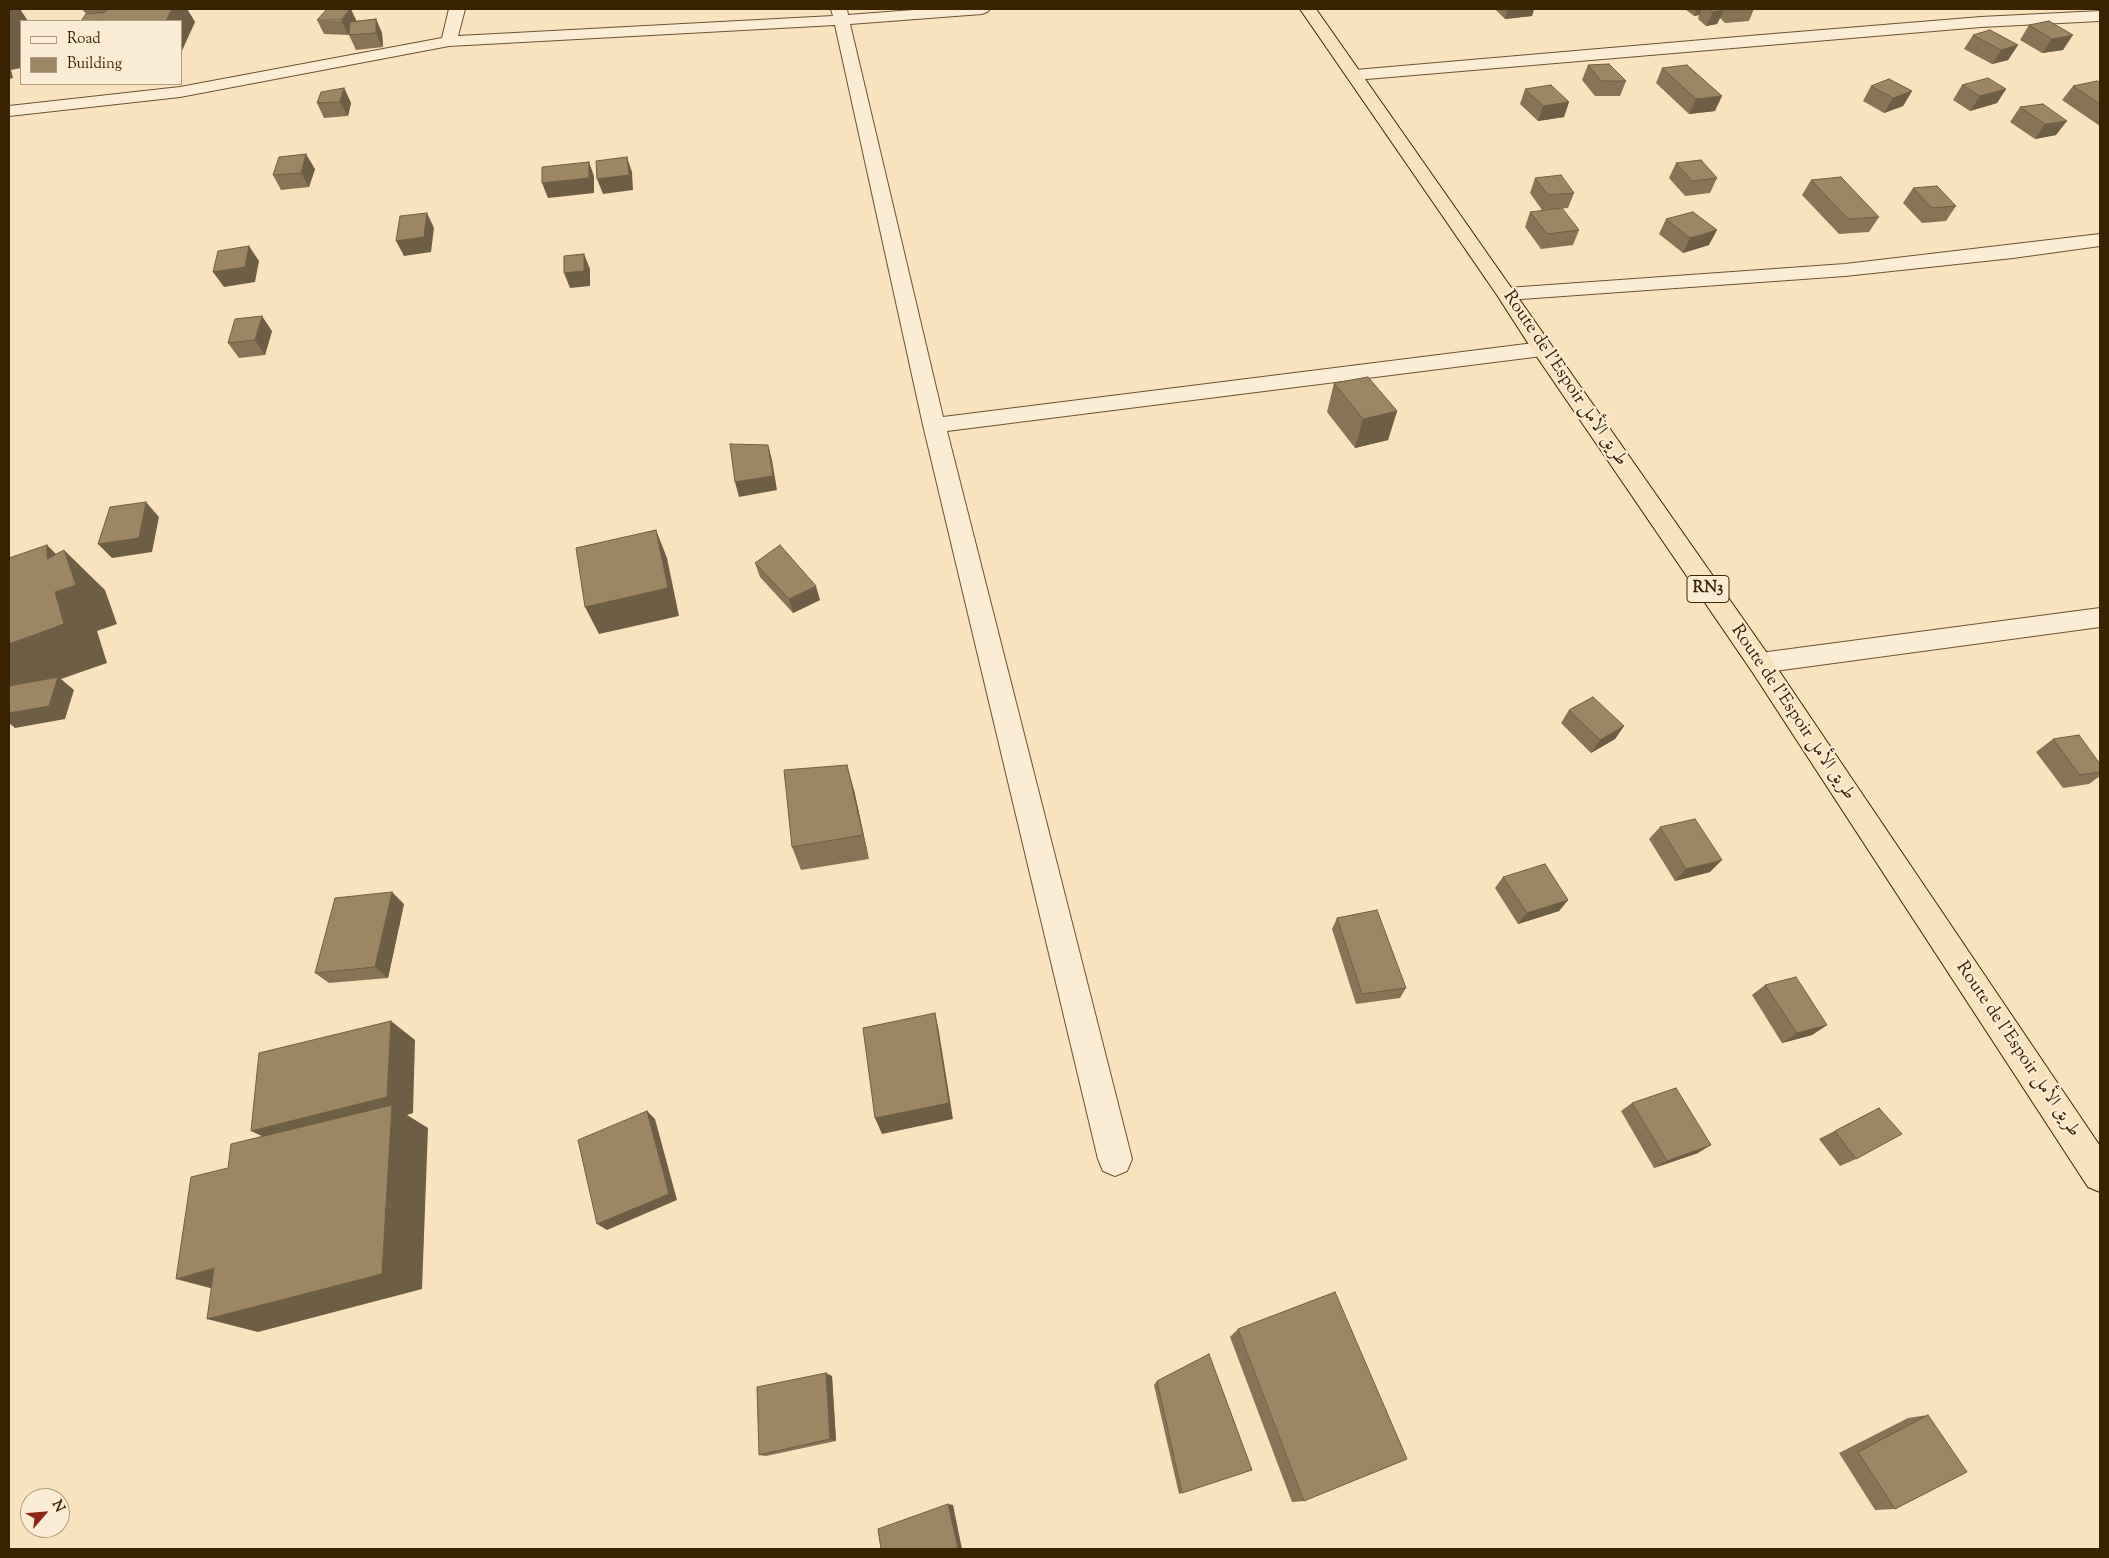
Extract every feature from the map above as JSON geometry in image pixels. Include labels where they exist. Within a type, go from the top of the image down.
[{"type":"highway","name":"Route de l’Espoir طريق الأمل","points":[[1308,9],[1507,294],[1542,349],[1760,663],[2100,1175]]},
{"type":"street","points":[[449,41],[457,9]]},
{"type":"street","points":[[9,112],[180,92],[236,83],[449,41],[840,14],[982,9]]},
{"type":"street","points":[[840,14],[934,424],[1115,1159]]},
{"type":"street","points":[[1355,75],[1981,22],[2100,16]]},
{"type":"street","points":[[1507,294],[1845,270],[2013,252],[2100,240]]},
{"type":"street","points":[[934,424],[1542,349]]},
{"type":"street","points":[[1760,663],[2100,616]]},
{"type":"building","points":[[108,9],[172,9],[166,20],[82,20],[86,14],[106,12]]},
{"type":"building","points":[[327,9],[350,9],[341,20],[317,20]]},
{"type":"building","points":[[1709,9],[1722,9],[1724,10],[1713,12]]},
{"type":"building","points":[[376,19],[376,33],[349,35],[350,22]]},
{"type":"building","points":[[2049,21],[2073,35],[2052,39],[2029,25]]},
{"type":"building","points":[[1990,30],[2018,45],[2001,50],[1973,35]]},
{"type":"building","points":[[1609,64],[1626,81],[1601,81],[1588,65]]},
{"type":"building","points":[[1687,65],[1722,96],[1696,99],[1662,68]]},
{"type":"building","points":[[1988,78],[2006,89],[1980,96],[1962,85]]},
{"type":"building","points":[[1889,79],[1912,91],[1893,98],[1871,86]]},
{"type":"building","points":[[2097,81],[2100,83],[2100,104],[2073,86]]},
{"type":"building","points":[[1551,85],[1569,102],[1543,106],[1525,89]]},
{"type":"building","points":[[344,88],[340,102],[317,103],[321,92]]},
{"type":"building","points":[[2043,104],[2067,121],[2045,124],[2020,107]]},
{"type":"building","points":[[306,154],[301,173],[273,175],[279,157]]},
{"type":"building","points":[[627,157],[629,175],[597,179],[596,161]]},
{"type":"building","points":[[1701,160],[1717,178],[1692,181],[1676,163]]},
{"type":"building","points":[[589,162],[589,178],[542,183],[542,167]]},
{"type":"building","points":[[1561,175],[1574,193],[1548,195],[1535,178]]},
{"type":"building","points":[[1841,177],[1879,217],[1848,219],[1811,180]]},
{"type":"building","points":[[1937,186],[1956,206],[1932,208],[1913,188]]},
{"type":"building","points":[[1562,208],[1579,230],[1547,234],[1530,212]]},
{"type":"building","points":[[1693,212],[1717,230],[1690,238],[1666,219]]},
{"type":"building","points":[[427,213],[424,237],[396,241],[400,216]]},
{"type":"building","points":[[249,246],[245,267],[213,272],[218,251]]},
{"type":"building","points":[[584,254],[584,271],[564,273],[564,256]]},
{"type":"building","points":[[262,316],[255,340],[228,343],[235,319]]},
{"type":"building","points":[[1368,377],[1397,411],[1363,419],[1334,383]]},
{"type":"building","points":[[730,444],[768,445],[773,476],[735,482]]},
{"type":"building","points":[[146,502],[139,538],[98,544],[110,507]]},
{"type":"building","points":[[656,530],[668,588],[585,607],[576,548]]},
{"type":"building","points":[[47,545],[47,559],[64,550],[76,585],[55,592],[64,624],[9,644],[9,558]]},
{"type":"building","points":[[780,545],[816,586],[789,599],[755,563]]},
{"type":"building","points":[[58,677],[49,706],[9,713],[9,686]]},
{"type":"building","points":[[1593,697],[1624,726],[1600,740],[1569,710]]},
{"type":"building","points":[[2079,735],[2100,764],[2100,772],[2080,775],[2053,739]]},
{"type":"building","points":[[847,765],[863,835],[792,847],[784,770]]},
{"type":"building","points":[[1695,819],[1722,860],[1686,869],[1660,827]]},
{"type":"building","points":[[1545,864],[1568,900],[1527,913],[1503,877]]},
{"type":"building","points":[[392,892],[375,967],[315,973],[335,898]]},
{"type":"building","points":[[1377,910],[1406,988],[1362,994],[1337,918]]},
{"type":"building","points":[[1796,977],[1827,1025],[1797,1033],[1765,985]]},
{"type":"building","points":[[935,1013],[949,1103],[875,1118],[863,1028]]},
{"type":"building","points":[[391,1021],[387,1097],[251,1131],[259,1053]]},
{"type":"building","points":[[1676,1088],[1711,1145],[1667,1161],[1632,1103]]},
{"type":"building","points":[[392,1105],[382,1274],[207,1319],[214,1268],[176,1279],[191,1177],[228,1168],[231,1144]]},
{"type":"building","points":[[1879,1108],[1902,1134],[1856,1159],[1835,1131]]},
{"type":"building","points":[[647,1111],[669,1194],[597,1224],[578,1140]]},
{"type":"building","points":[[1335,1292],[1407,1459],[1304,1501],[1238,1329]]},
{"type":"building","points":[[1209,1354],[1252,1470],[1182,1493],[1157,1381]]},
{"type":"building","points":[[826,1373],[830,1439],[759,1455],[757,1387]]},
{"type":"building","points":[[1928,1415],[1967,1472],[1895,1509],[1858,1452]]},
{"type":"building","points":[[948,1504],[958,1549],[881,1549],[878,1529]]}]
